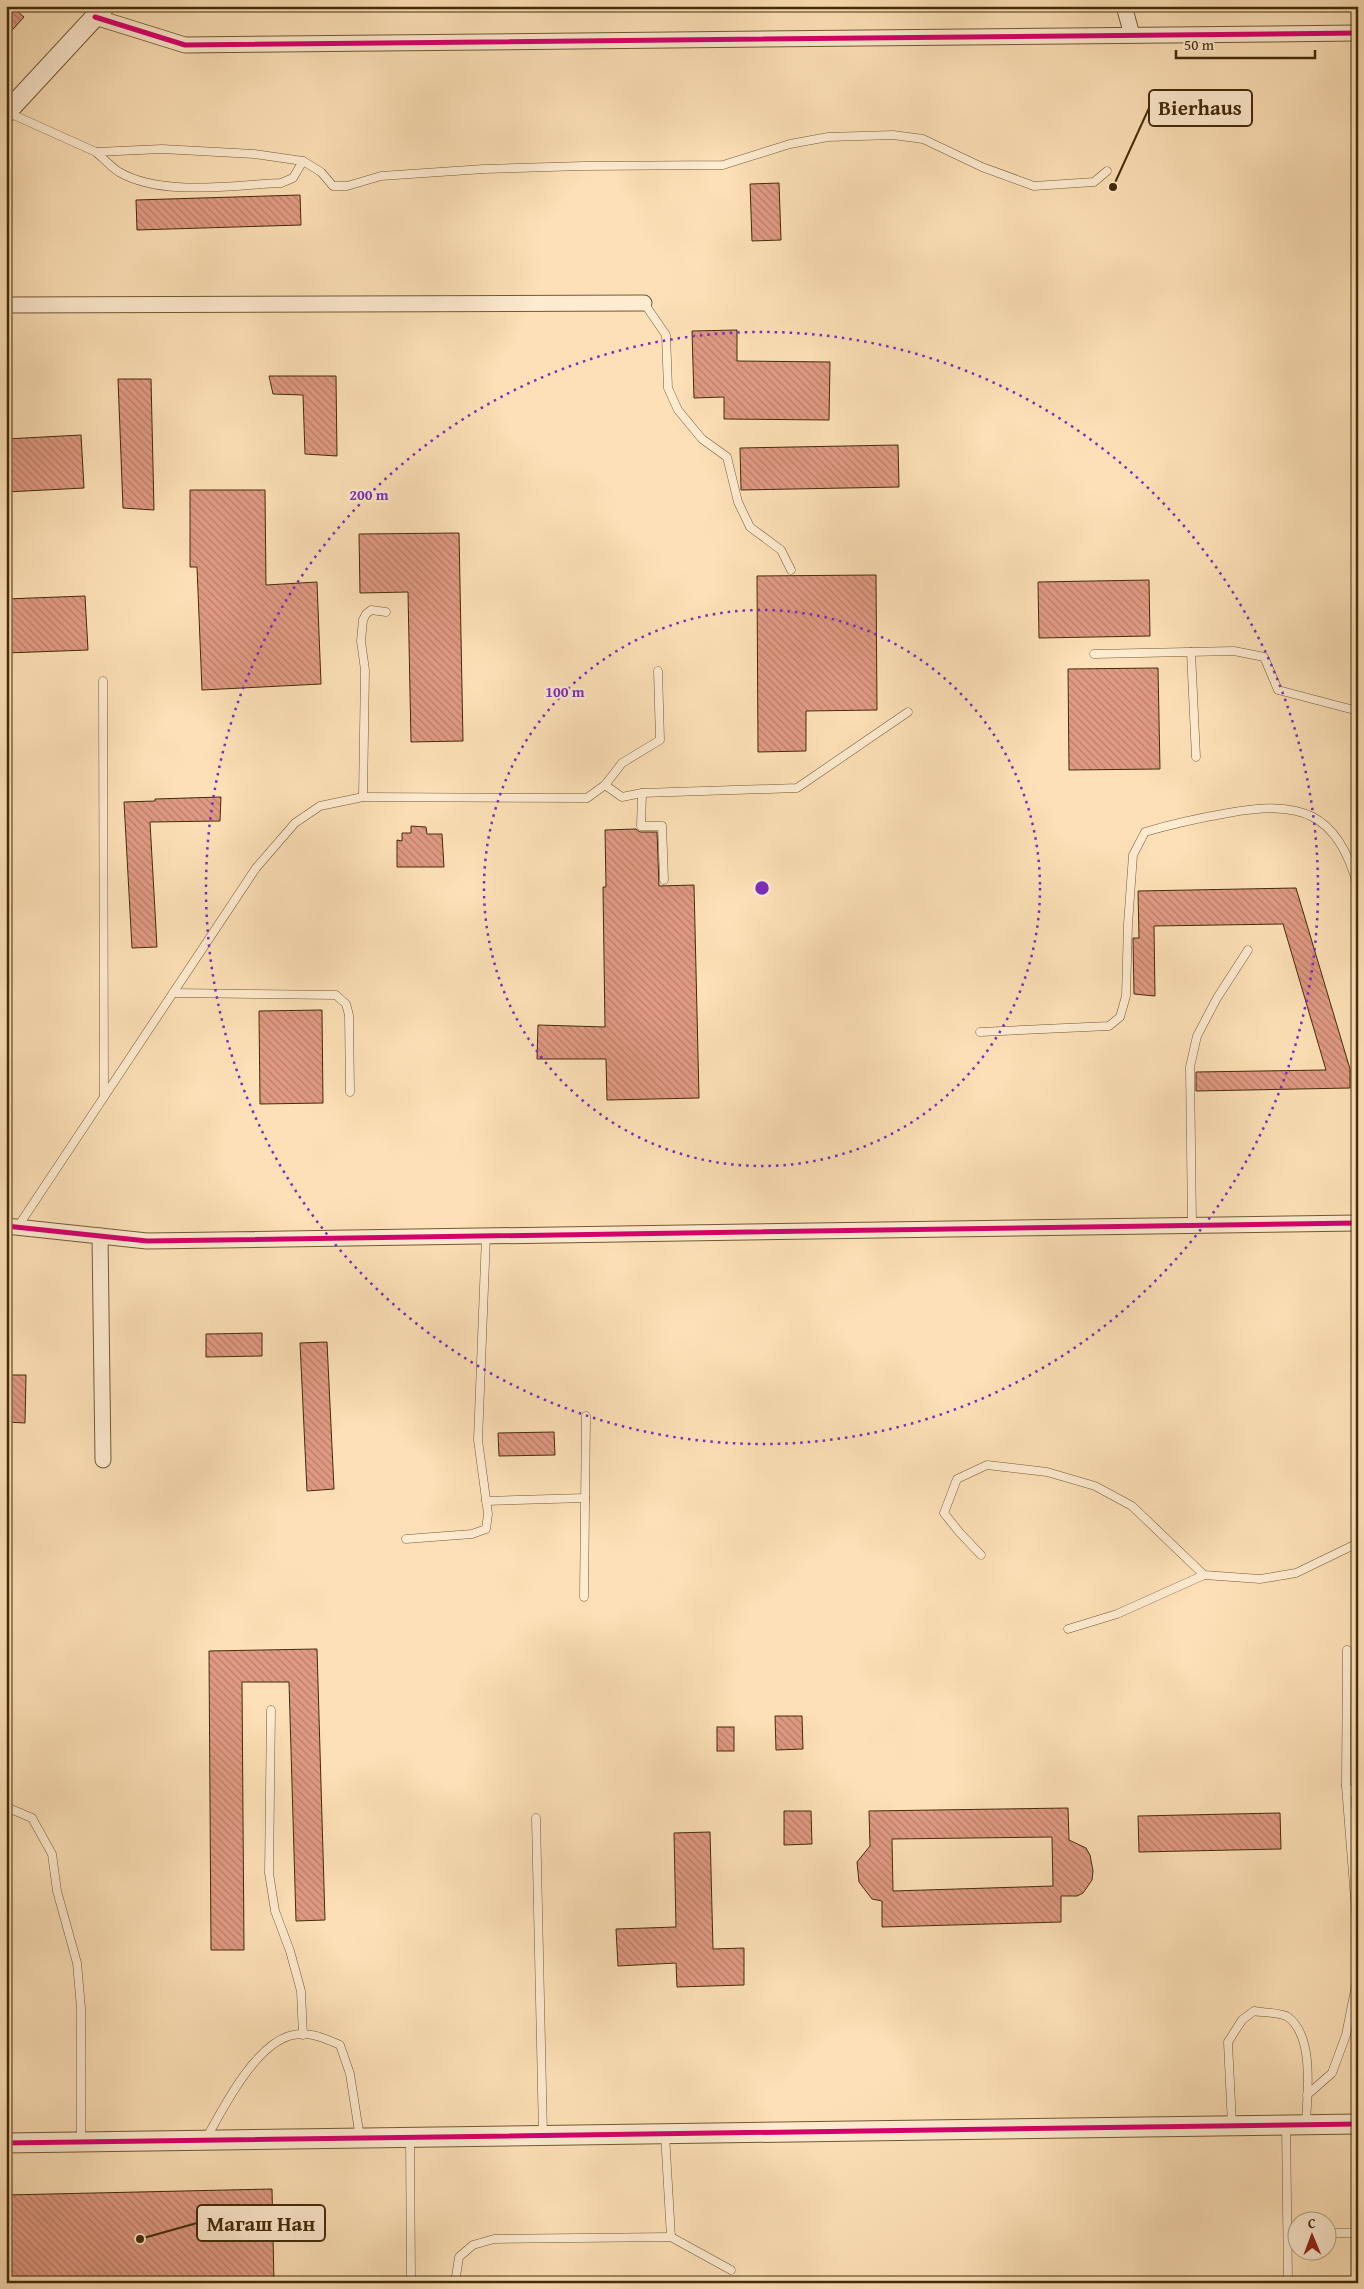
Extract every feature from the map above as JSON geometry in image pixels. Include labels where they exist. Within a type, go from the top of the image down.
[{"type":"street","points":[[1124,6],[1132,35]]},
{"type":"street","points":[[7,113],[100,11],[185,45],[1358,33]]},
{"type":"street","points":[[6,305],[644,303]]},
{"type":"street","points":[[12,1227],[147,1241],[1358,1223]]},
{"type":"street","points":[[100,1236],[103,1460]]},
{"type":"street","points":[[6,2143],[1358,2124]]},
{"type":"lane","points":[[7,113],[96,152],[119,172],[151,185],[180,188],[281,183],[293,178],[303,161]]},
{"type":"lane","points":[[96,152],[162,149],[254,154],[303,161],[321,172],[333,186],[347,186],[381,176],[475,170],[583,166],[723,165],[790,144],[828,137],[893,136],[923,139],[982,167],[1034,186],[1094,182],[1107,171]]},
{"type":"lane","points":[[644,303],[666,335],[668,388],[678,410],[702,439],[727,457],[738,502],[750,527],[781,550],[791,570]]},
{"type":"lane","points":[[363,797],[365,670],[361,641],[363,620],[371,610],[386,612]]},
{"type":"lane","points":[[1094,654],[1234,651],[1264,657],[1278,690],[1358,711]]},
{"type":"lane","points":[[1191,652],[1196,757]]},
{"type":"lane","points":[[12,1227],[104,1096],[256,868],[295,823],[320,806],[363,797],[587,798],[605,785],[622,763],[660,740],[658,672]]},
{"type":"lane","points":[[103,680],[104,1096]]},
{"type":"lane","points":[[605,785],[622,797],[642,793],[797,788],[908,712]]},
{"type":"lane","points":[[642,793],[641,826],[662,826],[664,880]]},
{"type":"lane","points":[[980,1032],[1109,1026],[1120,1017],[1126,996],[1128,924],[1133,855],[1145,832],[1177,823],[1256,808],[1286,808],[1306,812],[1323,822],[1338,840],[1353,870],[1358,887]]},
{"type":"lane","points":[[1192,1225],[1190,1067],[1197,1036],[1217,998],[1248,950]]},
{"type":"lane","points":[[173,993],[336,995],[346,1004],[348,1015],[350,1092]]},
{"type":"lane","points":[[406,1539],[472,1534],[486,1529],[488,1514],[478,1440],[486,1236]]},
{"type":"lane","points":[[584,1597],[586,1416]]},
{"type":"lane","points":[[981,1555],[944,1513],[957,1479],[987,1465],[1047,1472],[1095,1486],[1132,1506],[1204,1575]]},
{"type":"lane","points":[[486,1501],[584,1498]]},
{"type":"lane","points":[[1068,1629],[1117,1614],[1204,1575],[1260,1579],[1296,1573],[1358,1543]]},
{"type":"lane","points":[[1346,1650],[1346,1786],[1358,1937]]},
{"type":"lane","points":[[271,1710],[269,1873],[275,1911],[290,1951],[301,1991],[303,2036]]},
{"type":"lane","points":[[1346,1786],[1358,1798]]},
{"type":"lane","points":[[6,1807],[32,1818],[52,1854],[57,1891],[77,1963],[81,2008],[81,2142]]},
{"type":"lane","points":[[536,1818],[543,2135]]},
{"type":"lane","points":[[1306,2095],[1332,2073],[1346,2035],[1358,1974]]},
{"type":"lane","points":[[1232,2126],[1228,2042],[1242,2020],[1254,2012],[1286,2016],[1298,2027],[1307,2059],[1306,2124]]},
{"type":"lane","points":[[205,2140],[232,2094],[262,2053],[289,2036],[317,2035],[340,2045],[350,2074],[360,2138]]},
{"type":"lane","points":[[1286,2124],[1287,2212]]},
{"type":"lane","points":[[665,2134],[671,2237]]},
{"type":"lane","points":[[410,2137],[411,2283]]},
{"type":"lane","points":[[1336,2233],[1358,2233]]},
{"type":"lane","points":[[454,2283],[459,2257],[473,2245],[494,2239],[671,2237],[731,2270]]},
{"type":"lane","points":[[1288,2262],[1288,2283]]},
{"type":"building","points":[[6,6],[11,6],[24,17],[6,37]]},
{"type":"building","points":[[779,183],[781,240],[752,241],[750,184]]},
{"type":"building","points":[[300,195],[301,225],[137,230],[136,200]]},
{"type":"building","points":[[737,330],[737,361],[830,362],[829,420],[724,419],[724,397],[694,398],[692,331]]},
{"type":"building","points":[[269,376],[336,376],[337,456],[305,454],[303,395],[273,394]]},
{"type":"building","points":[[118,379],[151,379],[154,510],[123,508]]},
{"type":"building","points":[[81,435],[84,488],[6,492],[6,439]]},
{"type":"building","points":[[898,445],[899,487],[741,490],[740,448]]},
{"type":"building","points":[[190,490],[265,490],[266,585],[317,582],[321,684],[202,690],[197,567],[190,567]]},
{"type":"building","points":[[459,533],[463,741],[411,742],[408,592],[360,593],[359,534]]},
{"type":"building","points":[[876,575],[877,710],[806,711],[806,751],[758,752],[757,576]]},
{"type":"building","points":[[1149,580],[1150,636],[1039,638],[1038,582]]},
{"type":"building","points":[[85,596],[88,650],[6,653],[6,599]]},
{"type":"building","points":[[1158,668],[1160,769],[1069,770],[1068,669]]},
{"type":"building","points":[[221,797],[220,821],[150,822],[157,947],[132,948],[124,802]]},
{"type":"building","points":[[411,826],[426,827],[427,834],[442,834],[444,867],[397,867],[397,840],[402,841],[402,833],[411,833]]},
{"type":"building","points":[[636,829],[640,832],[657,832],[659,886],[694,885],[699,1098],[607,1100],[606,1059],[537,1059],[538,1025],[605,1027],[603,887],[606,887],[605,830]]},
{"type":"building","points":[[1296,888],[1350,1069],[1350,1088],[1196,1091],[1196,1072],[1326,1070],[1283,924],[1154,926],[1155,996],[1134,994],[1133,938],[1139,938],[1138,891]]},
{"type":"building","points":[[322,1010],[323,1103],[260,1104],[259,1011]]},
{"type":"building","points":[[262,1333],[262,1356],[206,1357],[206,1334]]},
{"type":"building","points":[[327,1342],[334,1489],[307,1491],[300,1343]]},
{"type":"building","points":[[6,1375],[26,1375],[25,1423],[6,1422]]},
{"type":"building","points":[[554,1432],[555,1455],[499,1456],[498,1433]]},
{"type":"building","points":[[317,1649],[325,1920],[296,1921],[289,1682],[242,1682],[244,1950],[211,1950],[209,1651]]},
{"type":"building","points":[[775,1716],[802,1716],[803,1749],[776,1750]]},
{"type":"building","points":[[717,1727],[734,1727],[734,1751],[717,1751]]},
{"type":"building","points":[[1068,1808],[1069,1840],[1086,1848],[1090,1855],[1093,1871],[1092,1880],[1083,1893],[1077,1896],[1061,1896],[1061,1922],[882,1927],[882,1901],[872,1899],[859,1882],[857,1862],[870,1846],[869,1811]],"holes":[[[1052,1837],[1053,1886],[893,1891],[892,1839]]]},
{"type":"building","points":[[784,1811],[811,1811],[812,1844],[784,1845]]},
{"type":"building","points":[[1280,1813],[1281,1849],[1139,1852],[1138,1816]]},
{"type":"building","points":[[710,1832],[713,1949],[744,1948],[744,1985],[677,1987],[676,1963],[618,1966],[616,1929],[676,1927],[674,1833]]},
{"type":"building","points":[[272,2189],[274,2283],[6,2283],[6,2195]]},
{"type":"cycle path","points":[[95,17],[185,45],[1358,33]]},
{"type":"cycle path","points":[[6,1226],[147,1241],[1358,1223]]},
{"type":"cycle path","points":[[6,2143],[1358,2124]]},
{"type":"place","name":"Bierhaus","points":[[1113,187]]},
{"type":"place","name":"Магаш Нан","points":[[140,2239]]}]
